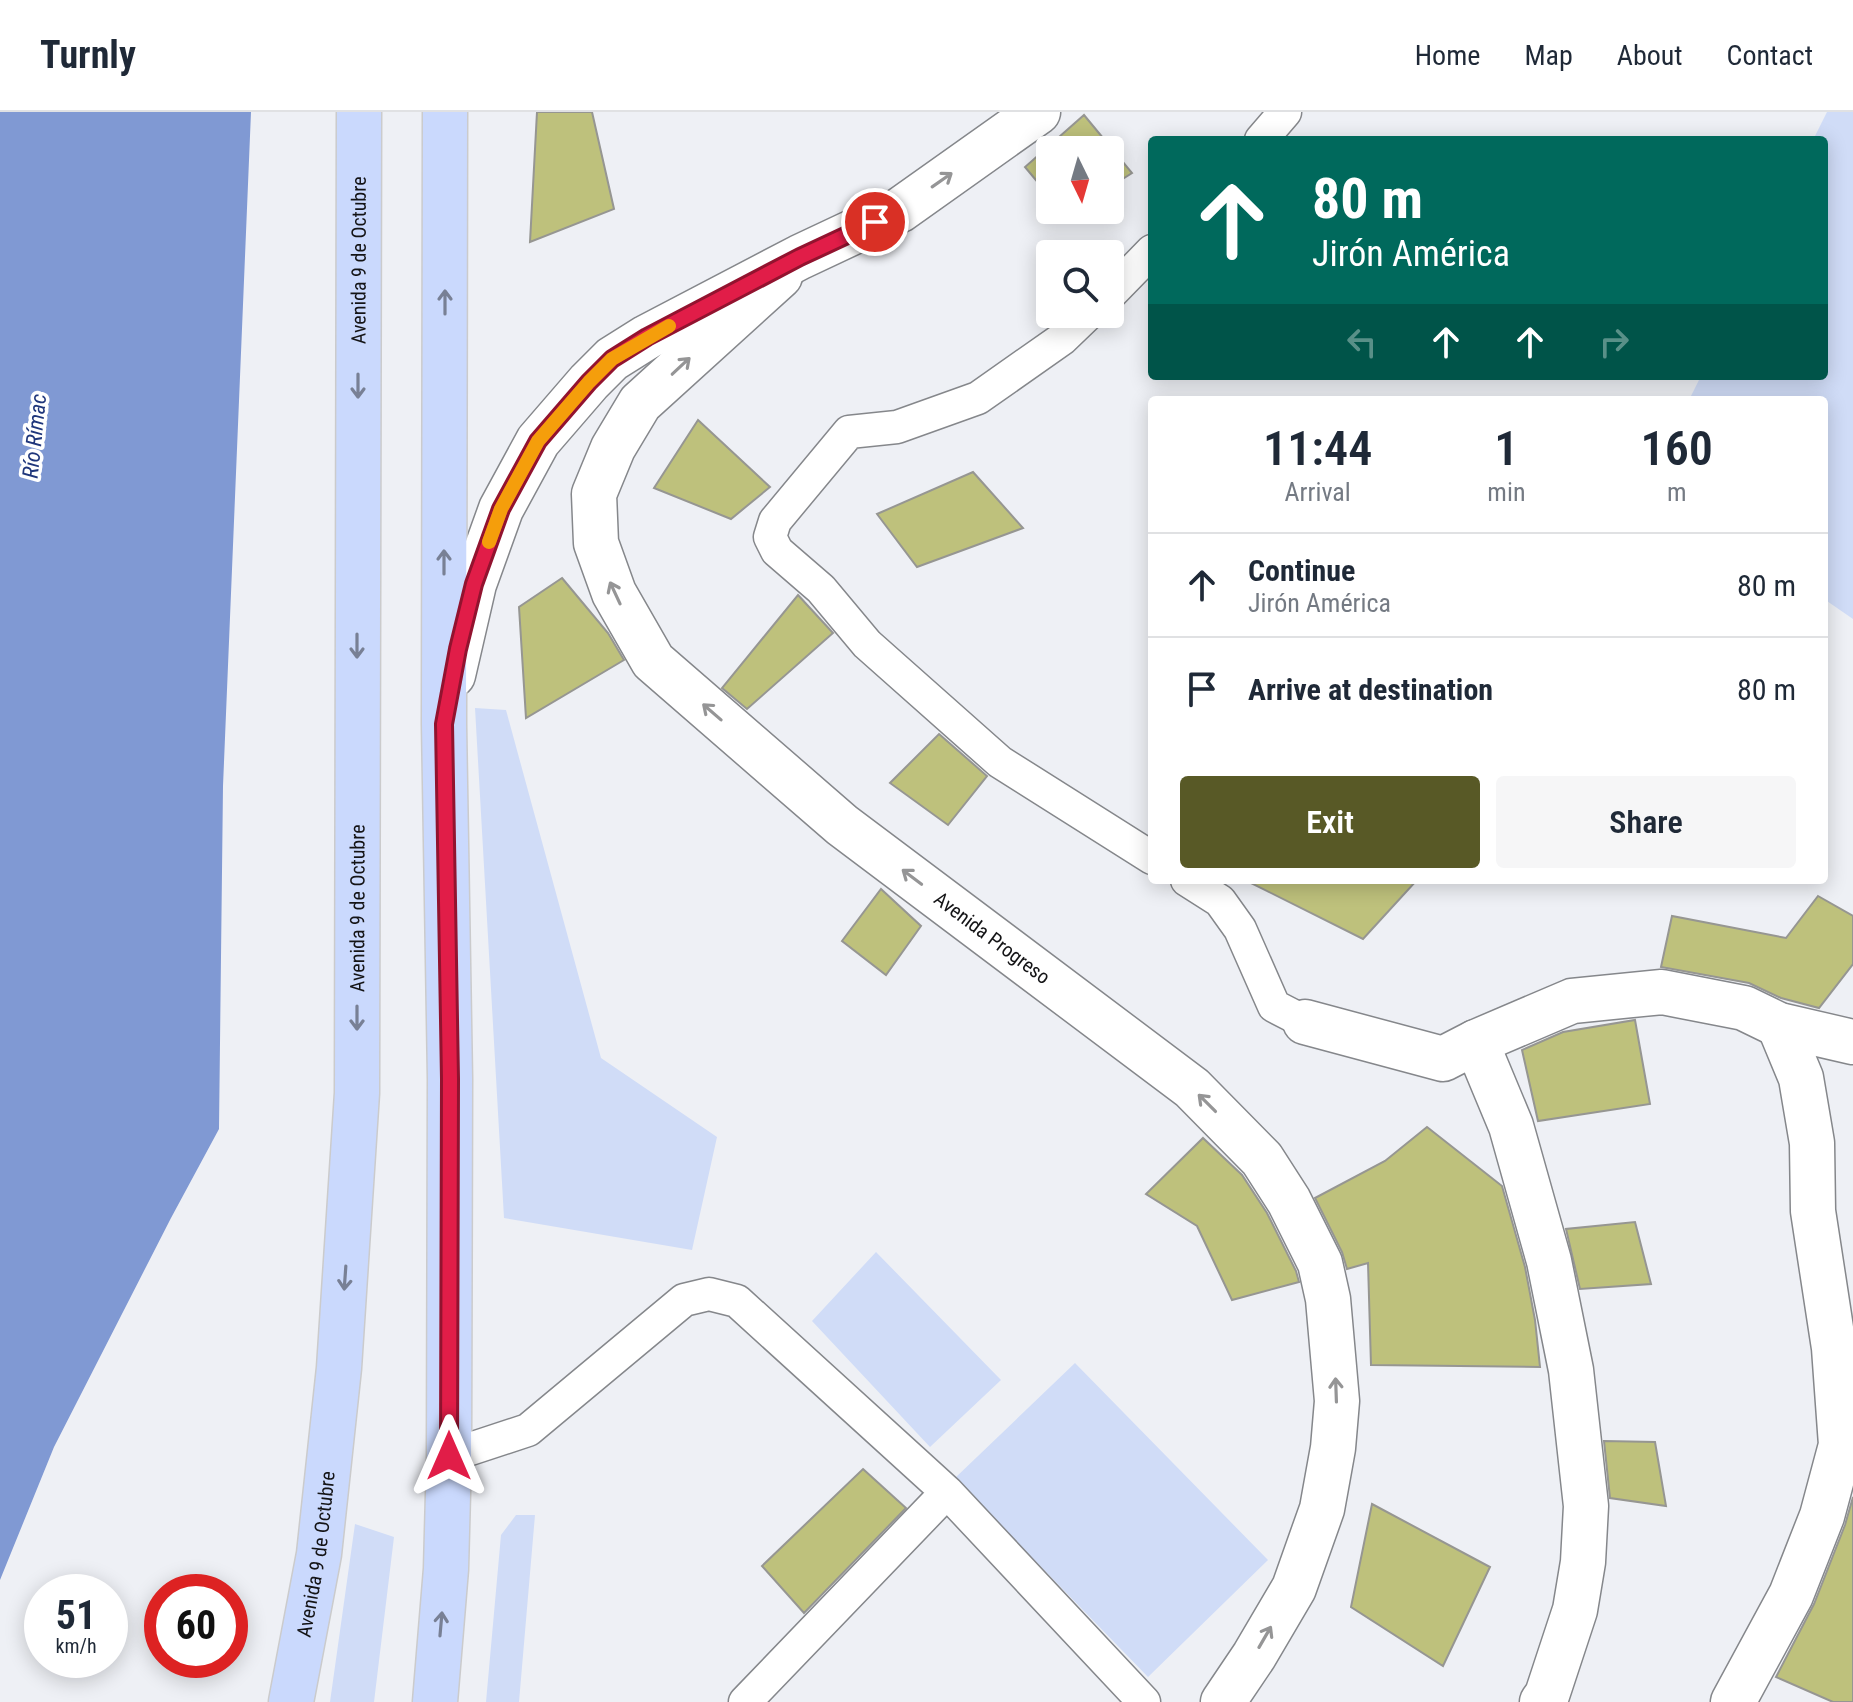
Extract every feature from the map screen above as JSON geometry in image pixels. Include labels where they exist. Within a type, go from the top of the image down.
[{"type":"main road","name":"Avenida 9 de Octubre","points":[[291,1702],[321,1539],[339,1368],[357,1093],[359,112]]},
{"type":"main road","points":[[435,1702],[446,1569],[449,1456],[450,1079],[444,724],[445,112]]},
{"type":"street","points":[[444,724],[474,584],[501,509],[538,441],[589,382],[612,359],[647,337],[800,257],[900,210],[1038,112]]},
{"type":"street","name":"Avenida Progreso","points":[[800,257],[640,403],[613,448],[594,494],[596,543],[614,593],[653,661],[842,825],[1192,1088],[1262,1159],[1289,1201],[1320,1263],[1328,1299],[1337,1401],[1333,1448],[1322,1509],[1294,1588],[1223,1702]]},
{"type":"street","points":[[1305,1022],[1443,1059],[1572,1001],[1662,992],[1744,1008],[1779,1025],[1853,1042]]},
{"type":"street","points":[[1733,1702],[1791,1595],[1822,1516],[1841,1445],[1846,1394],[1813,1211],[1812,1143],[1801,1078],[1779,1025]]},
{"type":"street","points":[[1476,1042],[1511,1126],[1549,1261],[1571,1370],[1586,1506],[1583,1562],[1575,1610],[1542,1702]]},
{"type":"lane","points":[[1264,136],[1285,112]]},
{"type":"lane","points":[[1124,280],[1148,255]]},
{"type":"lane","points":[[1073,328],[978,398],[897,427],[849,432],[775,521],[770,537],[777,551],[821,589],[867,644],[1000,762],[1148,855]]},
{"type":"lane","points":[[1193,884],[1220,901],[1240,929],[1274,1006],[1305,1022]]},
{"type":"lane","points":[[449,1456],[528,1430],[684,1300],[709,1294],[737,1301],[947,1492],[1144,1702]]},
{"type":"lane","points":[[745,1702],[947,1492]]},
{"type":"shaded area","points":[[1827,112],[1853,112],[1853,619],[1828,602],[1828,396],[1691,396],[1699,380],[1828,380],[1828,136],[1815,136]]},
{"type":"shaded area","points":[[475,708],[506,710],[601,1058],[717,1137],[692,1250],[504,1218]]},
{"type":"shaded area","points":[[876,1252],[1001,1380],[930,1447],[812,1321]]},
{"type":"shaded area","points":[[1075,1363],[1268,1560],[1148,1677],[955,1478]]},
{"type":"shaded area","points":[[516,1515],[535,1515],[519,1702],[486,1702],[501,1535]]},
{"type":"shaded area","points":[[355,1524],[394,1537],[374,1702],[330,1702]]},
{"type":"water","name":"Río Rímac","points":[[0,112],[251,112],[223,786],[219,1129],[54,1447],[0,1580]]},
{"type":"building","points":[[537,112],[592,112],[614,209],[530,242]]},
{"type":"building","points":[[1084,115],[1101,136],[1060,136]]},
{"type":"building","points":[[1036,157],[1036,180],[1025,167]]},
{"type":"building","points":[[1124,163],[1132,173],[1124,178]]},
{"type":"building","points":[[698,420],[770,487],[731,519],[654,488]]},
{"type":"building","points":[[973,472],[1023,528],[917,567],[877,514]]},
{"type":"building","points":[[562,578],[608,633],[624,660],[526,718],[519,607]]},
{"type":"building","points":[[798,595],[833,633],[747,709],[722,688]]},
{"type":"building","points":[[939,734],[987,776],[948,825],[890,783]]},
{"type":"building","points":[[1253,884],[1413,884],[1363,939]]},
{"type":"building","points":[[881,889],[921,926],[886,975],[842,941]]},
{"type":"building","points":[[1818,896],[1853,916],[1853,964],[1819,1008],[1781,998],[1749,983],[1661,967],[1672,916],[1786,938]]},
{"type":"building","points":[[1635,1020],[1650,1104],[1538,1121],[1522,1050],[1563,1032]]},
{"type":"building","points":[[1427,1127],[1502,1186],[1525,1267],[1540,1367],[1371,1365],[1368,1263],[1347,1269],[1342,1252],[1315,1198],[1385,1161]]},
{"type":"building","points":[[1203,1138],[1242,1175],[1267,1213],[1299,1282],[1232,1300],[1197,1226],[1146,1194]]},
{"type":"building","points":[[1635,1222],[1651,1284],[1580,1289],[1566,1229]]},
{"type":"building","points":[[1604,1441],[1655,1442],[1666,1506],[1610,1498]]},
{"type":"building","points":[[863,1469],[906,1508],[804,1613],[762,1566]]},
{"type":"building","points":[[1853,1497],[1853,1702],[1833,1702],[1776,1677],[1814,1604]]},
{"type":"building","points":[[1372,1504],[1490,1567],[1443,1666],[1351,1607]]},
{"type":"slow traffic","points":[[489,542],[501,509],[538,441],[612,359],[669,326]]},
{"type":"route","points":[[449,1456],[450,1079],[444,724],[474,584],[501,509],[538,441],[612,359],[647,337],[800,257],[875,222]]}]
